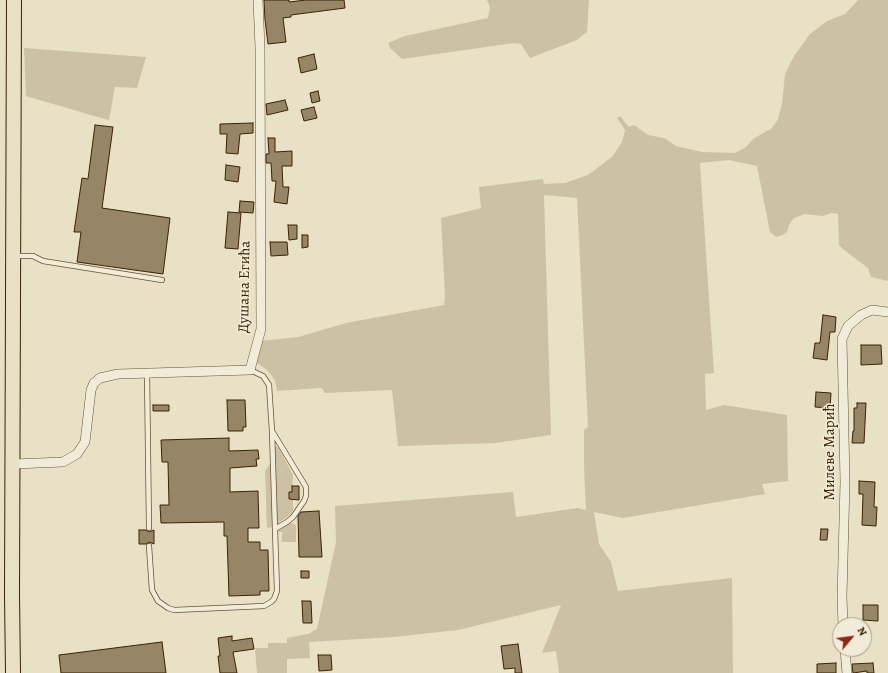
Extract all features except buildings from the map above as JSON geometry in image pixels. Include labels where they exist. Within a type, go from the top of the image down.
[{"type":"main road","points":[[14,0],[14,464],[12,595],[14,673]]},
{"type":"street","name":"Душана Егића","points":[[250,370],[261,329],[260,55],[258,0]]},
{"type":"street","name":"Милеве Мaрић","points":[[843,617],[845,482],[842,338],[848,326],[861,315],[872,310],[888,312]]},
{"type":"street","points":[[14,464],[63,462],[72,458],[81,450],[84,442],[91,390],[94,383],[100,378],[108,375],[250,370]]},
{"type":"street","points":[[846,657],[847,673]]},
{"type":"lane","points":[[14,256],[33,256],[43,261],[162,280]]},
{"type":"lane","points":[[149,546],[152,590],[162,605],[174,610],[260,607],[267,605],[274,599],[277,591],[272,431],[269,385],[263,376],[250,370]]},
{"type":"lane","points":[[147,373],[149,528]]},
{"type":"lane","points":[[272,431],[306,487],[306,496],[304,501],[293,517],[274,529]]},
{"type":"shaded area","points":[[487,0],[589,0],[587,32],[577,40],[530,58],[521,44],[514,43],[402,59],[390,48],[388,43],[405,36],[488,18],[490,7]]},
{"type":"shaded area","points":[[858,0],[888,0],[888,281],[871,277],[868,268],[839,245],[838,214],[831,213],[823,216],[805,214],[794,218],[789,225],[787,232],[776,237],[770,232],[757,166],[729,160],[700,163],[714,373],[705,374],[706,410],[724,405],[787,415],[788,481],[762,484],[765,494],[623,518],[594,512],[599,544],[611,562],[618,591],[732,578],[733,673],[559,673],[556,651],[542,653],[561,605],[458,630],[394,637],[309,642],[310,658],[287,659],[287,673],[257,673],[255,648],[268,648],[268,643],[287,643],[287,638],[308,634],[317,629],[336,542],[335,506],[513,492],[516,517],[578,508],[586,510],[584,430],[588,427],[577,198],[544,195],[551,435],[495,443],[398,446],[392,390],[325,393],[322,388],[277,391],[275,381],[272,376],[267,370],[257,363],[261,341],[298,337],[346,323],[444,305],[445,296],[441,218],[481,208],[479,187],[543,179],[544,184],[565,183],[588,175],[612,157],[622,142],[625,130],[617,118],[620,116],[629,127],[634,125],[648,135],[664,138],[676,146],[702,152],[735,153],[746,147],[753,139],[772,128],[778,119],[782,104],[785,74],[794,56],[810,34],[827,21],[845,14]]},
{"type":"shaded area","points":[[24,48],[146,57],[137,88],[115,87],[109,120],[26,96]]},
{"type":"shaded area","points":[[274,446],[278,447],[293,475],[292,492],[289,492],[289,499],[293,499],[293,511],[277,524]]},
{"type":"shaded area","points":[[270,464],[273,527],[267,528],[265,471]]},
{"type":"shaded area","points":[[290,523],[296,526],[296,542],[282,542],[282,532],[278,531]]}]
